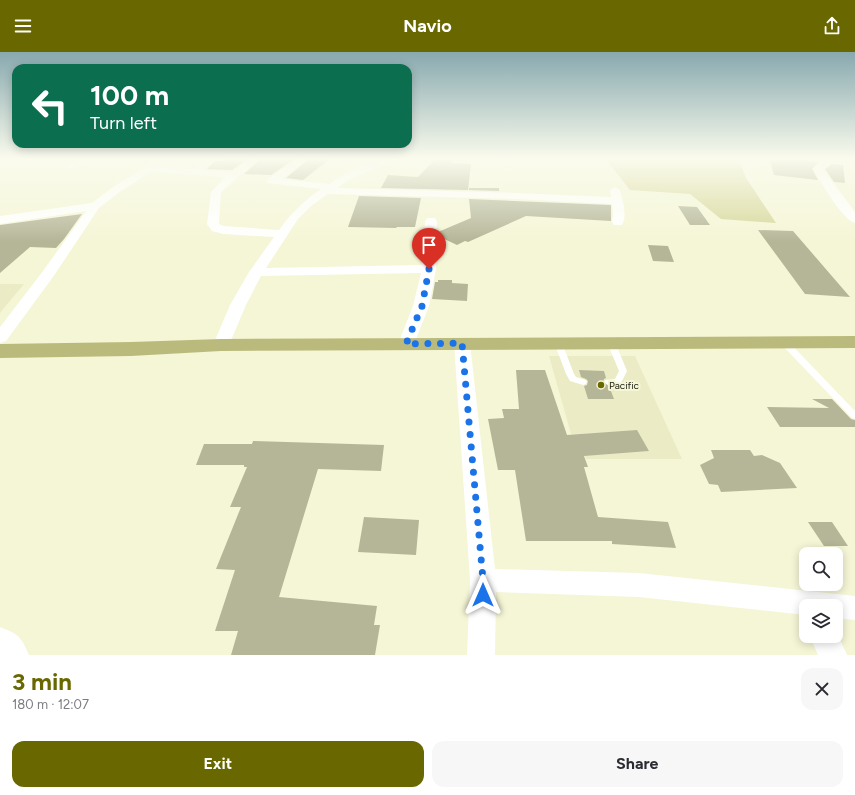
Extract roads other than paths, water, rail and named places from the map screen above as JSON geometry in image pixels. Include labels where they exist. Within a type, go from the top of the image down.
[{"type":"main road","points":[[0,351],[131,349],[222,345],[558,342],[855,342]]},
{"type":"street","points":[[0,338],[48,274],[95,206],[122,186]]},
{"type":"street","points":[[223,186],[216,192],[213,224],[216,228],[223,230],[282,234]]},
{"type":"street","points":[[308,186],[328,189],[617,201]]},
{"type":"street","points":[[222,345],[238,305],[256,272],[282,234],[294,217],[307,204],[333,186]]},
{"type":"street","points":[[830,186],[844,207],[855,219]]},
{"type":"street","points":[[614,190],[619,214],[618,222]]},
{"type":"street","points":[[0,220],[95,206]]},
{"type":"street","points":[[406,344],[422,306],[429,269],[431,221]]},
{"type":"street","points":[[256,272],[429,269]]},
{"type":"street","points":[[462,343],[483,580],[481,655]]},
{"type":"street","points":[[483,580],[639,585],[799,603]]},
{"type":"street","points":[[843,607],[855,608]]},
{"type":"street","points":[[0,640],[7,643],[15,655]]},
{"type":"street","points":[[827,643],[833,655]]},
{"type":"lane","points":[[558,342],[573,379],[583,382]]},
{"type":"lane","points":[[608,382],[618,381],[623,371],[611,342]]},
{"type":"lane","points":[[784,342],[855,416]]},
{"type":"place","name":"Pacific","points":[[601,385]]}]
